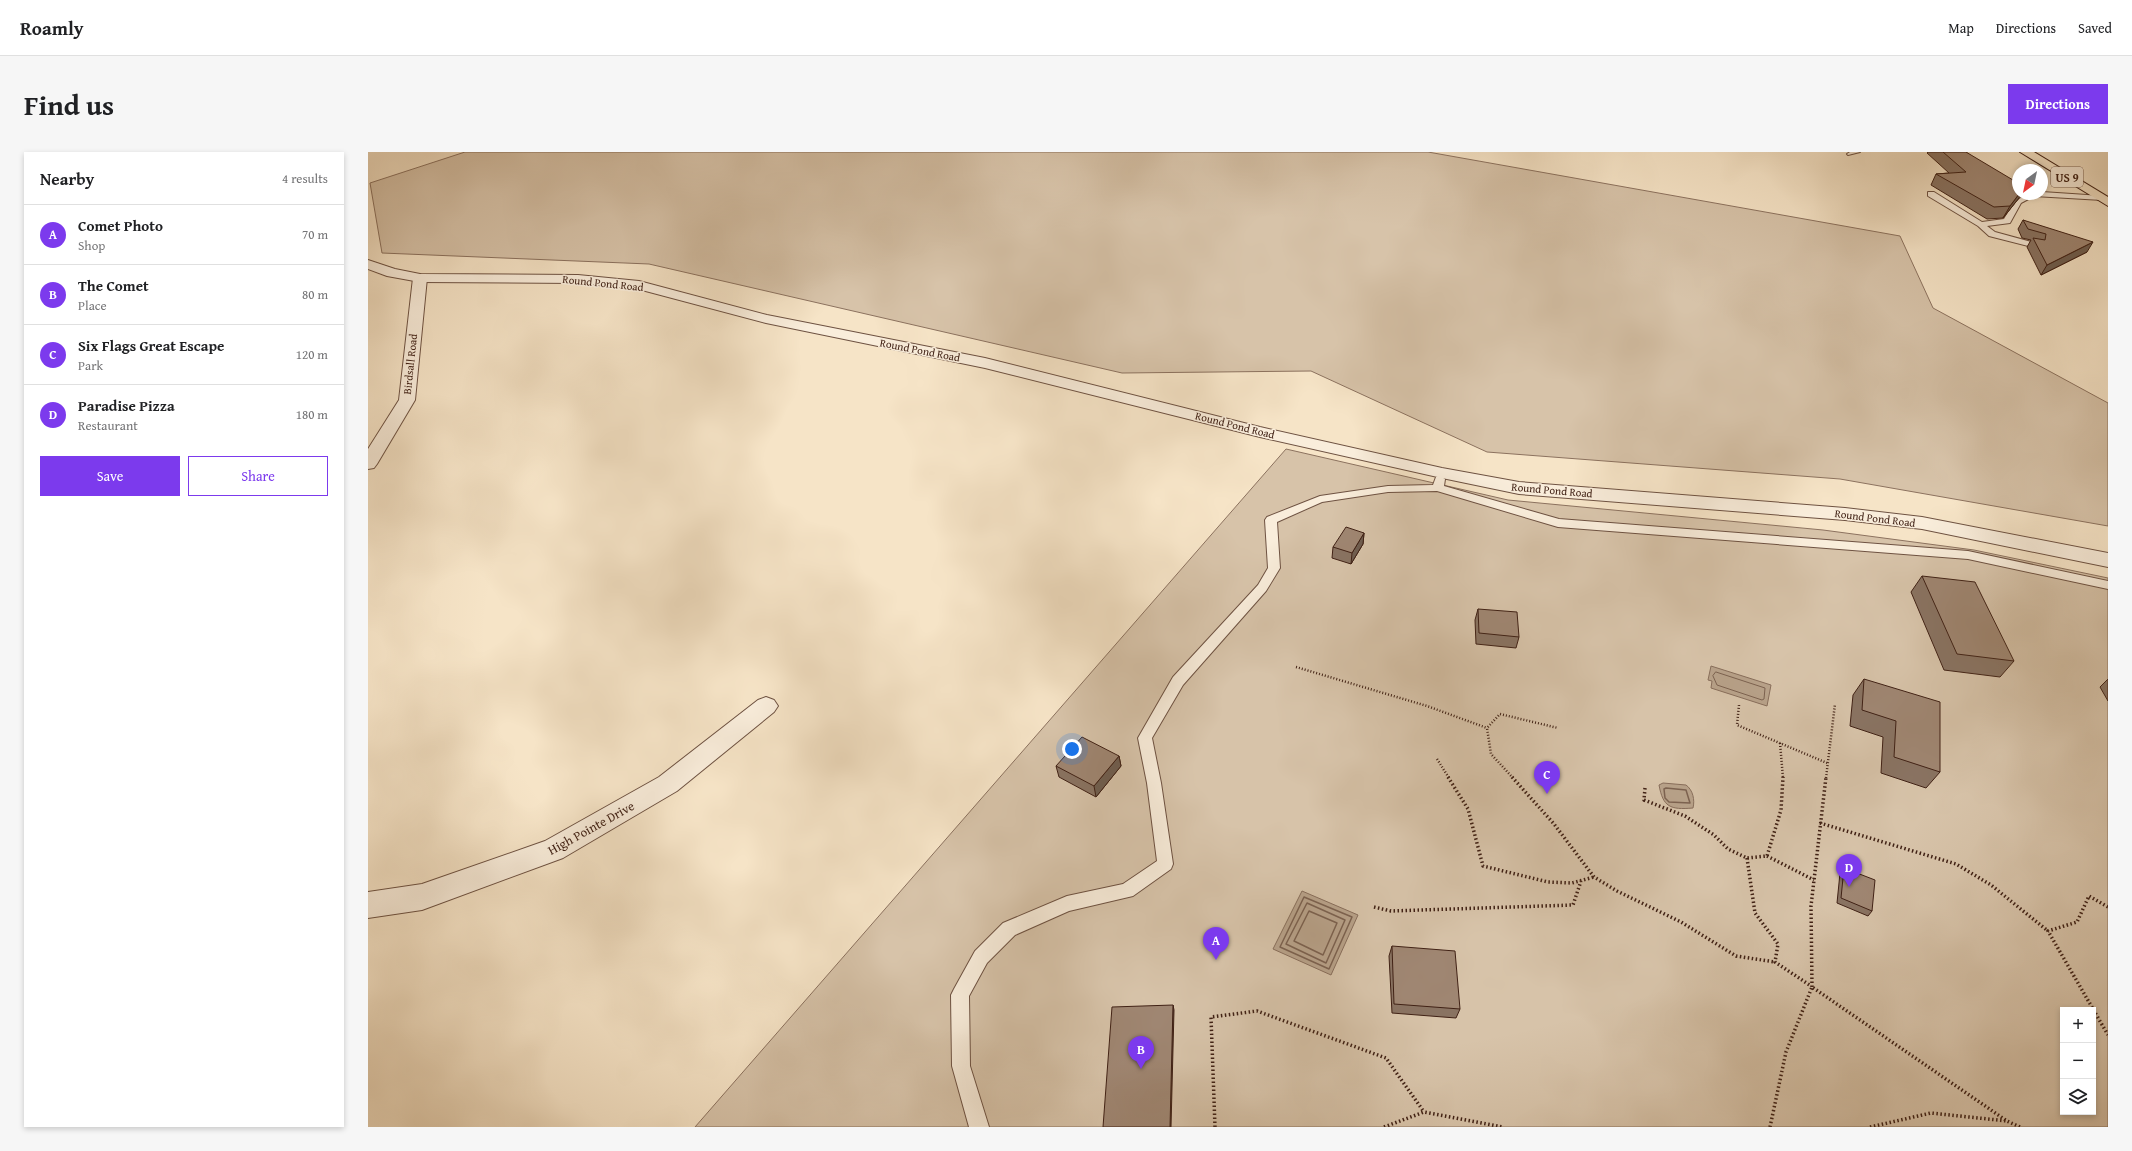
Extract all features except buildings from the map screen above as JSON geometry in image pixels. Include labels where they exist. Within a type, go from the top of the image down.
[{"type":"main road","name":"US 9","points":[[2026,152],[2105,200]]},
{"type":"street","name":"Round Pond Road","points":[[368,264],[392,273],[420,278],[578,279],[639,285],[766,319],[985,362],[1260,432],[1440,481],[1845,514],[1922,523],[2108,560]]},
{"type":"street","name":"Birdsall Road","points":[[368,464],[407,400],[420,278]]},
{"type":"street","name":"High Pointe Drive","points":[[368,905],[422,897],[554,850],[668,784],[766,706]]},
{"type":"lane","points":[[1930,194],[1981,224],[1992,234],[2036,246]]},
{"type":"lane","points":[[1981,224],[2007,221],[2018,202],[2033,194],[2105,200]]},
{"type":"lane","points":[[979,1127],[961,1066],[960,995],[982,957],[1009,929],[1067,904],[1128,891],[1165,864],[1154,783],[1144,738],[1178,681],[1262,588],[1274,568],[1271,520],[1320,499],[1440,481],[1558,523],[1968,555],[2108,585]]},
{"type":"path","points":[[1296,667],[1427,706],[1487,728]]},
{"type":"path","points":[[1770,1127],[1786,1052],[1812,987],[1811,906],[1835,704]]},
{"type":"path","points":[[1739,705],[1737,725],[1827,763]]},
{"type":"path","points":[[1487,728],[1500,714],[1558,728]]},
{"type":"path","points":[[1487,728],[1491,754],[1554,824],[1594,877],[1617,891],[1681,922],[1736,956],[1775,962],[2007,1121],[2020,1127]]},
{"type":"path","points":[[1767,856],[1780,810],[1783,773],[1780,743]]},
{"type":"path","points":[[1437,759],[1468,809],[1480,857],[1484,866],[1548,882],[1572,882],[1594,877]]},
{"type":"path","points":[[1645,788],[1644,800],[1685,816],[1714,835],[1728,849],[1747,858],[1767,856],[1814,880]]},
{"type":"path","points":[[1820,823],[1956,864],[1991,885],[2048,931],[2062,959],[2091,1003],[2108,1035]]},
{"type":"path","points":[[1747,858],[1755,913],[1778,944],[1775,962]]},
{"type":"path","points":[[1374,907],[1391,911],[1573,905],[1581,880]]},
{"type":"path","points":[[2048,931],[2077,922],[2089,896],[2108,907]]},
{"type":"path","points":[[1215,1127],[1211,1017],[1257,1011],[1386,1058],[1424,1112]]},
{"type":"path","points":[[1384,1127],[1424,1112],[1498,1124],[1503,1127]]},
{"type":"path","points":[[1870,1127],[1931,1113],[2007,1121]]},
{"type":"shaded area","points":[[465,152],[1428,152],[1900,236],[1933,308],[2108,403],[2108,526],[1840,479],[1487,452],[1311,371],[1122,373],[649,264],[382,253],[370,183]]},
{"type":"shaded area","points":[[1286,449],[1508,500],[1823,530],[1974,550],[2108,578],[2108,1127],[695,1127]]},
{"type":"water","points":[[1711,666],[1771,685],[1767,706],[1711,688],[1712,681],[1708,680]]},
{"type":"water","points":[[1663,783],[1686,785],[1693,795],[1693,808],[1669,806],[1663,798],[1659,785]]},
{"type":"water","points":[[1302,891],[1358,915],[1331,975],[1273,949]]},
{"type":"place","name":"Six Flags Great Escape","points":[[1547,794]]},
{"type":"place","name":"Paradise Pizza","points":[[1849,887]]},
{"type":"place","name":"Comet Photo","points":[[1216,960]]},
{"type":"place","name":"The Comet","points":[[1141,1069]]}]
